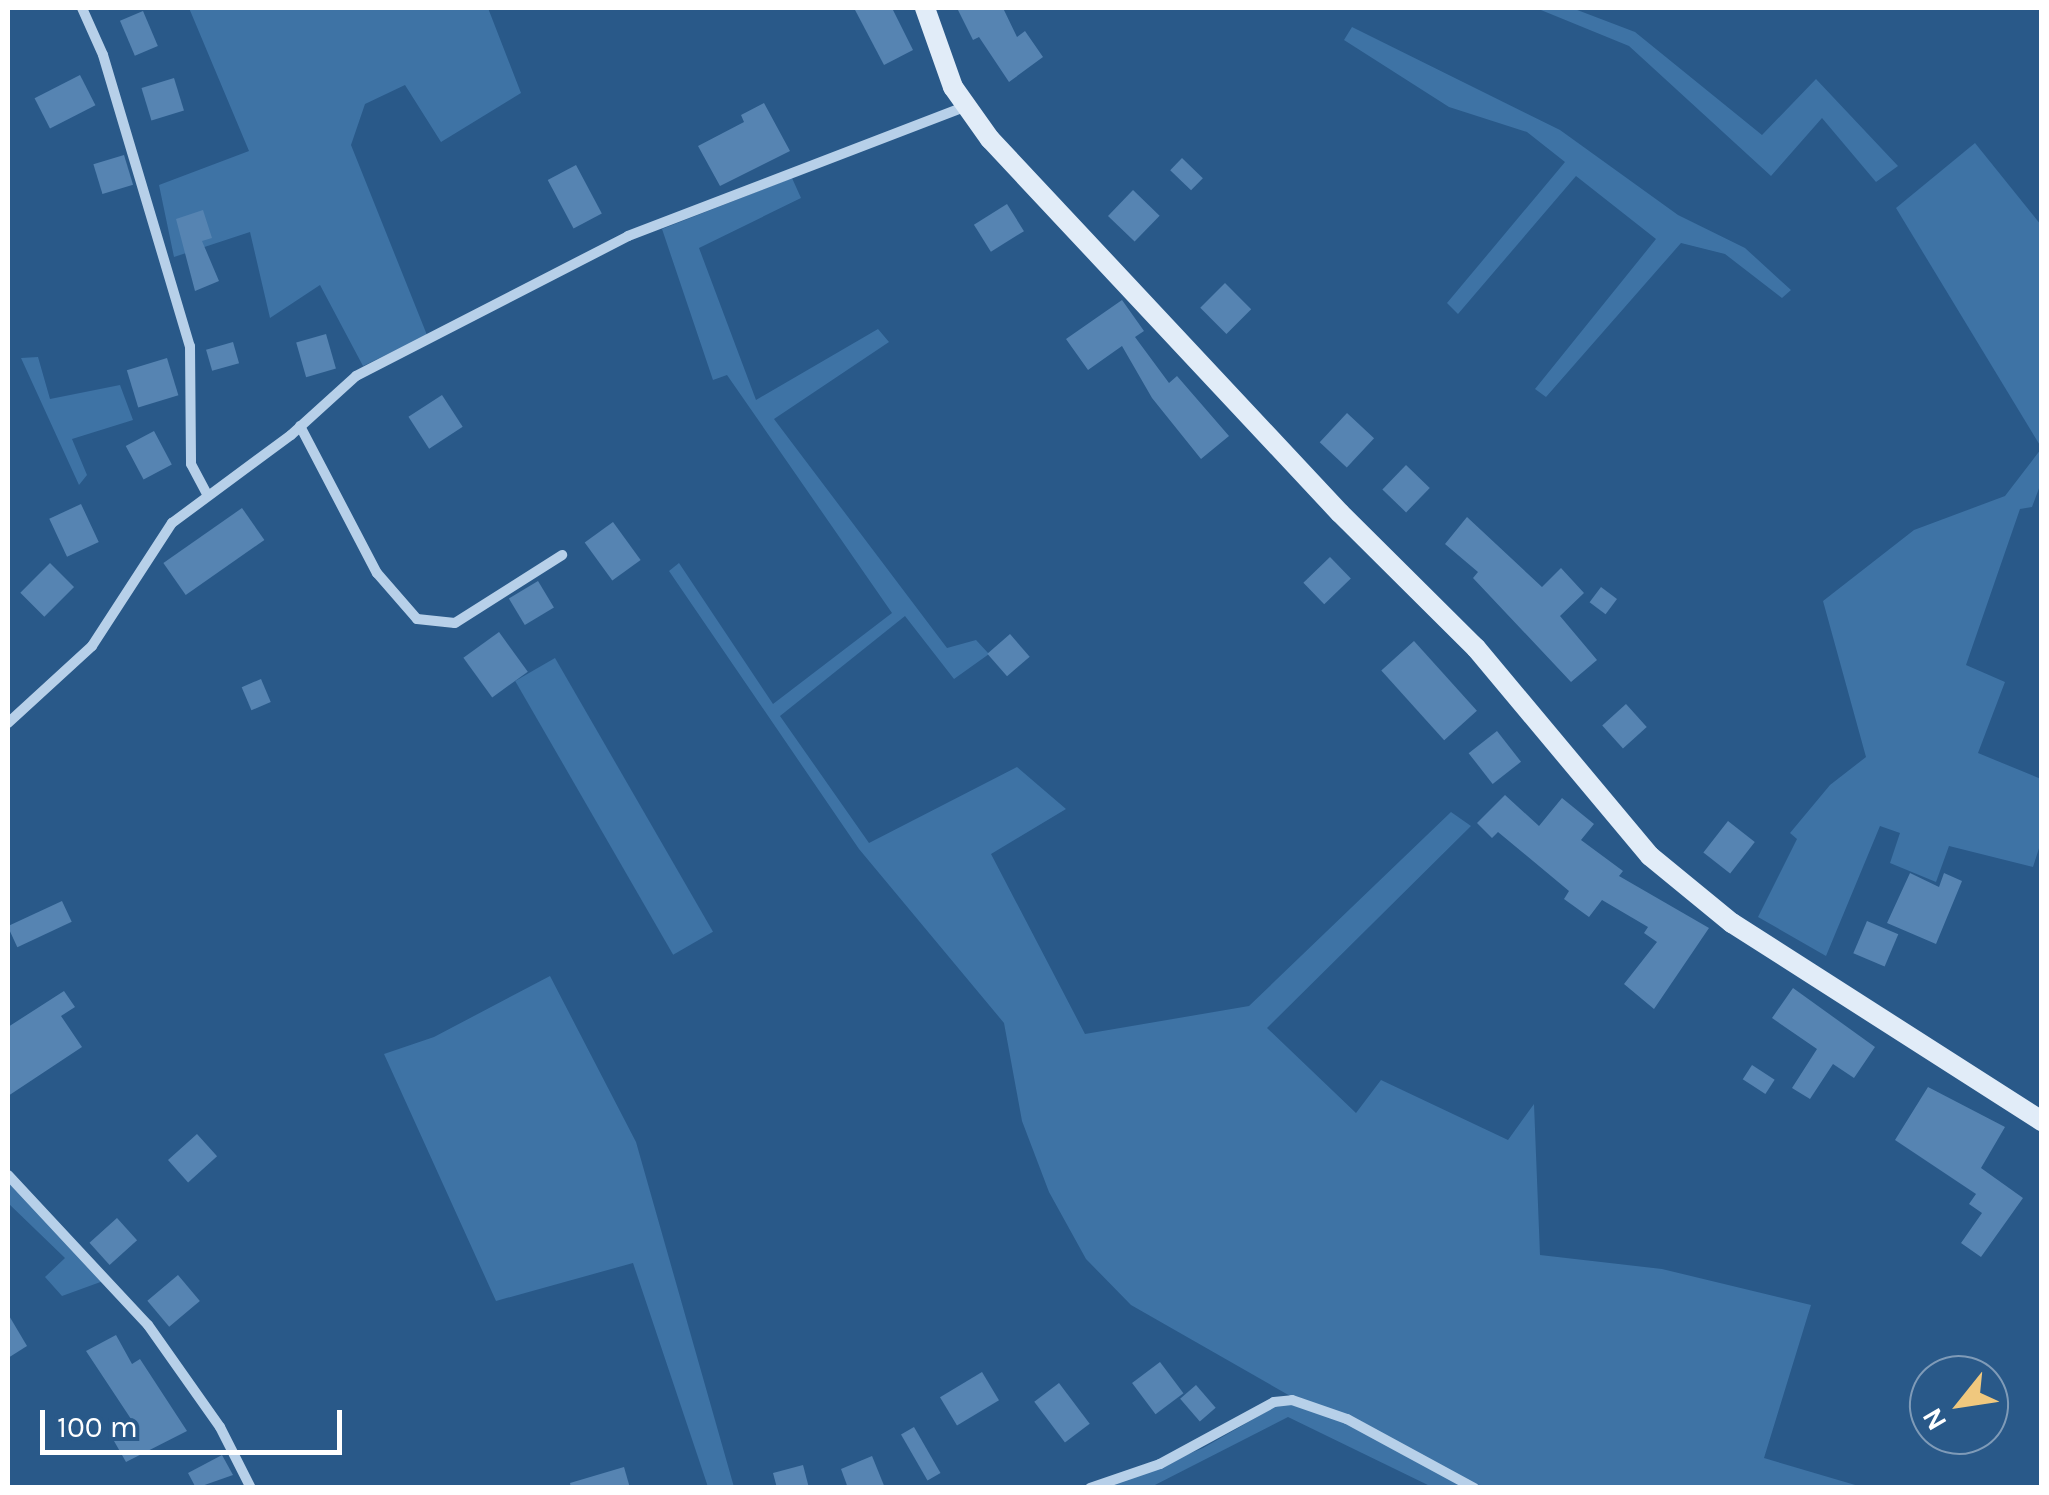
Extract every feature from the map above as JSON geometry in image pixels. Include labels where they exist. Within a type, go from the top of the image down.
[{"type":"street","points":[[82,8],[103,55],[190,346],[192,464],[208,494]]},
{"type":"street","points":[[925,8],[942,64],[964,107],[1258,428],[1476,648],[1650,856],[1732,923],[2042,1120]]},
{"type":"street","points":[[8,723],[92,646],[172,523],[300,426],[356,376],[611,244],[964,107]]},
{"type":"street","points":[[300,426],[376,573],[417,619],[455,622],[562,555]]},
{"type":"street","points":[[8,1176],[148,1325],[220,1428],[250,1488]]},
{"type":"street","points":[[1090,1488],[1160,1464],[1274,1402],[1292,1400],[1347,1419],[1474,1488]]},
{"type":"shaded area","points":[[189,8],[488,8],[521,93],[441,142],[405,85],[365,104],[351,145],[427,335],[363,366],[320,285],[270,318],[250,232],[174,257],[159,185],[249,151]]},
{"type":"shaded area","points":[[1536,8],[1572,8],[1635,32],[1762,135],[1816,79],[1898,166],[1876,182],[1822,118],[1771,176],[1629,46]]},
{"type":"shaded area","points":[[1352,27],[1560,130],[1678,215],[1745,248],[1791,290],[1782,298],[1725,254],[1681,243],[1546,397],[1535,389],[1656,239],[1576,176],[1458,314],[1447,303],[1565,162],[1527,132],[1449,107],[1344,40]]},
{"type":"shaded area","points":[[1975,143],[2041,225],[2041,447],[1896,208]]},
{"type":"shaded area","points":[[792,178],[801,198],[699,248],[756,400],[878,329],[889,342],[774,419],[947,648],[976,640],[989,654],[954,679],[905,616],[780,716],[869,843],[1017,767],[1066,809],[991,854],[1085,1034],[1249,1006],[1451,812],[1471,826],[1267,1028],[1356,1113],[1381,1080],[1508,1140],[1534,1104],[1540,1255],[1662,1269],[1811,1305],[1764,1458],[1862,1487],[1432,1487],[1288,1417],[1151,1487],[1108,1487],[1203,1448],[1292,1397],[1131,1305],[1086,1259],[1049,1192],[1022,1121],[1004,1023],[859,849],[669,571],[679,563],[773,704],[892,613],[727,375],[713,380],[662,229]]},
{"type":"shaded area","points":[[38,357],[50,399],[120,385],[133,420],[72,439],[87,475],[79,485],[21,358]]},
{"type":"shaded area","points":[[2041,449],[2041,483],[2032,507],[2020,509],[1966,665],[2005,682],[1978,753],[2041,779],[2041,842],[2033,867],[1949,846],[1936,882],[1890,863],[1900,833],[1880,826],[1826,956],[1758,917],[1797,839],[1790,833],[1830,785],[1866,757],[1823,601],[1914,530],[2005,496]]},
{"type":"shaded area","points":[[555,658],[713,932],[673,955],[515,681]]},
{"type":"shaded area","points":[[550,976],[636,1142],[734,1487],[708,1487],[633,1263],[496,1301],[384,1054],[434,1037]]},
{"type":"shaded area","points":[[8,1180],[106,1280],[62,1296],[45,1277],[65,1258],[8,1203]]},
{"type":"building","points":[[854,8],[892,8],[913,50],[884,65]]},
{"type":"building","points":[[957,8],[1003,8],[1017,37],[1025,31],[1043,57],[1009,82],[979,37],[973,40]]},
{"type":"building","points":[[143,11],[158,46],[135,56],[120,21]]},
{"type":"building","points":[[80,75],[95,105],[50,128],[35,98]]},
{"type":"building","points":[[174,78],[184,111],[151,120],[141,88]]},
{"type":"building","points":[[764,103],[790,151],[720,186],[698,146],[744,122],[741,115]]},
{"type":"building","points":[[124,155],[133,185],[102,194],[93,164]]},
{"type":"building","points":[[1182,158],[1203,178],[1191,190],[1170,170]]},
{"type":"building","points":[[576,165],[602,214],[574,229],[548,180]]},
{"type":"building","points":[[1133,190],[1160,216],[1135,242],[1108,216]]},
{"type":"building","points":[[1007,204],[1024,231],[991,252],[974,225]]},
{"type":"building","points":[[203,210],[212,238],[202,241],[219,281],[195,291],[176,219]]},
{"type":"building","points":[[1225,283],[1251,309],[1226,334],[1200,308]]},
{"type":"building","points":[[1122,300],[1144,331],[1135,337],[1169,383],[1177,376],[1229,436],[1201,459],[1152,398],[1122,346],[1088,370],[1066,339]]},
{"type":"building","points":[[326,334],[336,369],[306,377],[296,343]]},
{"type":"building","points":[[233,342],[239,363],[212,371],[206,350]]},
{"type":"building","points":[[167,358],[178,395],[138,408],[127,370]]},
{"type":"building","points":[[442,395],[463,427],[429,449],[408,417]]},
{"type":"building","points":[[1347,413],[1374,438],[1347,467],[1320,442]]},
{"type":"building","points":[[154,431],[172,465],[144,480],[126,446]]},
{"type":"building","points":[[1406,465],[1430,488],[1406,512],[1382,489]]},
{"type":"building","points":[[81,504],[99,542],[67,557],[49,519]]},
{"type":"building","points":[[242,508],[264,540],[186,595],[163,563]]},
{"type":"building","points":[[1467,517],[1542,587],[1561,568],[1584,593],[1560,616],[1597,660],[1571,682],[1473,578],[1478,572],[1445,544]]},
{"type":"building","points":[[613,522],[641,560],[612,581],[585,543]]},
{"type":"building","points":[[1330,557],[1351,579],[1324,604],[1303,583]]},
{"type":"building","points":[[50,563],[74,587],[44,617],[20,593]]},
{"type":"building","points":[[538,581],[554,608],[525,625],[509,599]]},
{"type":"building","points":[[1601,587],[1617,599],[1606,614],[1590,602]]},
{"type":"building","points":[[499,632],[528,672],[492,698],[463,658]]},
{"type":"building","points":[[1010,634],[1030,657],[1007,676],[987,654]]},
{"type":"building","points":[[1414,641],[1477,711],[1444,740],[1381,670]]},
{"type":"building","points":[[261,679],[271,702],[251,710],[242,687]]},
{"type":"building","points":[[1626,704],[1647,727],[1623,748],[1602,725]]},
{"type":"building","points":[[1497,731],[1521,762],[1493,784],[1469,753]]},
{"type":"building","points":[[1505,795],[1539,826],[1562,798],[1594,824],[1581,840],[1623,871],[1619,876],[1709,928],[1654,1009],[1624,984],[1657,942],[1644,933],[1648,927],[1602,900],[1589,917],[1564,899],[1569,891],[1498,832],[1492,838],[1477,823]]},
{"type":"building","points":[[1728,821],[1755,842],[1730,873],[1703,853]]},
{"type":"building","points":[[1910,873],[1939,887],[1944,873],[1962,881],[1936,944],[1887,923]]},
{"type":"building","points":[[62,901],[72,922],[17,947],[8,926]]},
{"type":"building","points":[[1867,921],[1898,934],[1885,967],[1853,953]]},
{"type":"building","points":[[1793,988],[1875,1047],[1854,1078],[1833,1064],[1810,1099],[1792,1088],[1817,1049],[1772,1018]]},
{"type":"building","points":[[64,991],[75,1007],[61,1016],[82,1047],[8,1096],[8,1027]]},
{"type":"building","points":[[1752,1065],[1775,1080],[1765,1094],[1743,1079]]},
{"type":"building","points":[[1928,1087],[2005,1127],[1981,1168],[2023,1198],[1981,1257],[1961,1243],[1982,1213],[1969,1204],[1976,1194],[1895,1140]]},
{"type":"building","points":[[197,1134],[217,1156],[188,1182],[168,1160]]},
{"type":"building","points":[[117,1218],[137,1240],[110,1265],[90,1243]]},
{"type":"building","points":[[178,1275],[200,1301],[169,1327],[147,1301]]},
{"type":"building","points":[[8,1314],[27,1346],[8,1358]]},
{"type":"building","points":[[116,1335],[132,1364],[140,1359],[187,1431],[126,1462],[110,1434],[133,1422],[86,1351]]},
{"type":"building","points":[[1160,1362],[1183,1393],[1156,1414],[1132,1383]]},
{"type":"building","points":[[982,1372],[999,1400],[957,1426],[940,1397]]},
{"type":"building","points":[[1059,1383],[1090,1424],[1065,1442],[1034,1402]]},
{"type":"building","points":[[1196,1385],[1216,1408],[1200,1421],[1180,1399]]},
{"type":"building","points":[[914,1427],[940,1473],[928,1480],[901,1434]]},
{"type":"building","points":[[222,1455],[233,1475],[196,1488],[188,1473]]},
{"type":"building","points":[[872,1456],[885,1488],[848,1488],[841,1469]]},
{"type":"building","points":[[803,1465],[809,1488],[777,1488],[773,1473]]},
{"type":"building","points":[[624,1467],[630,1488],[571,1488],[570,1483]]}]
